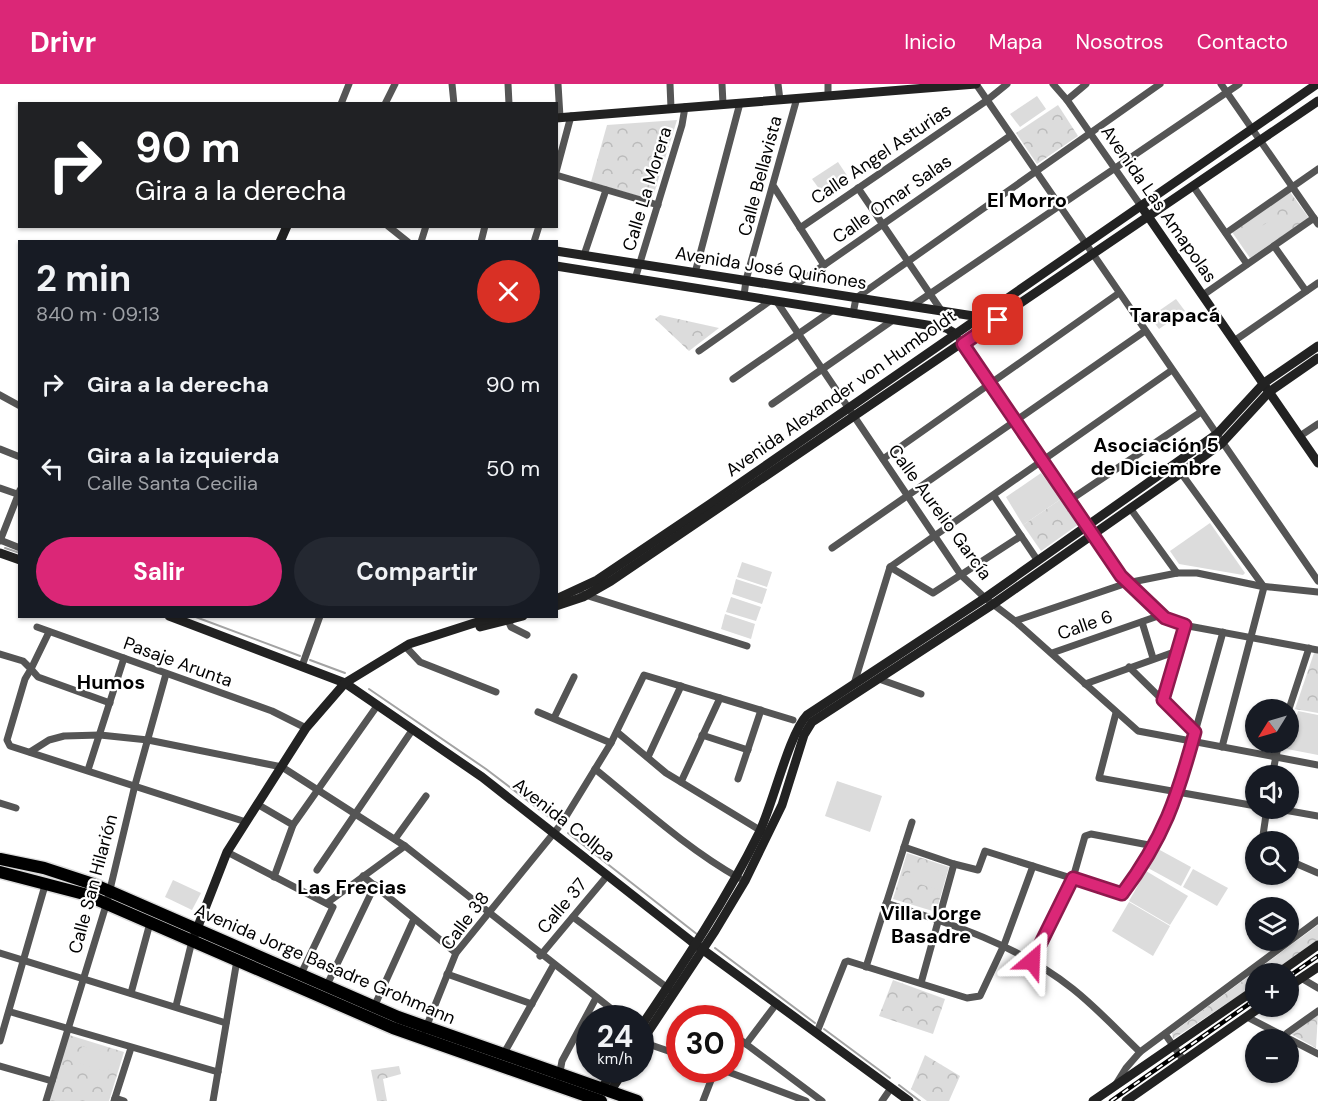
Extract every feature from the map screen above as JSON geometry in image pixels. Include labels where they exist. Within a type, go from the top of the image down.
[{"type":"highway","name":"Avenida Jorge Basadre Grohmann","points":[[0,859],[60,873],[194,936],[237,960],[424,1033],[557,1080],[637,1101]]},
{"type":"highway","name":"Avenida Jorge Basadre Grohmann","points":[[0,872],[108,897],[150,923],[194,936],[300,975],[374,1007],[424,1033],[503,1055],[557,1080]]},
{"type":"main road","points":[[558,117],[828,96],[887,88],[976,84]]},
{"type":"main road","name":"Avenida Alexander von Humboldt","points":[[851,413],[956,333],[1317,84]]},
{"type":"main road","name":"Avenida Alexander von Humboldt","points":[[558,605],[581,593],[851,413],[963,344],[1318,101]]},
{"type":"main road","name":"Avenida Las Amapolas","points":[[1141,206],[1318,463]]},
{"type":"main road","name":"Avenida José Quiñones","points":[[558,251],[909,308],[980,317]]},
{"type":"main road","name":"Avenida José Quiñones","points":[[558,266],[951,329],[956,333]]},
{"type":"main road","points":[[988,602],[1038,561],[1130,508],[1181,473],[1220,438],[1266,388],[1318,346]]},
{"type":"main road","points":[[1266,388],[1318,358]]},
{"type":"main road","points":[[764,832],[782,805],[808,727],[874,677],[988,602],[1220,438]]},
{"type":"main road","points":[[0,553],[18,559]]},
{"type":"main road","name":"Avenida Alexander von Humboldt","points":[[558,599],[581,593]]},
{"type":"main road","points":[[194,936],[227,852],[306,728],[329,702],[348,685],[406,649],[491,618]]},
{"type":"main road","name":"Avenida Collpa","points":[[181,619],[348,685],[482,777],[700,947],[909,1101]]},
{"type":"main road","points":[[406,649],[507,619]]},
{"type":"main road","points":[[654,1018],[741,879],[764,832],[802,721],[854,686],[874,677]]},
{"type":"main road","points":[[1293,963],[1318,945]]},
{"type":"main road","points":[[1301,978],[1318,967]]},
{"type":"main road","points":[[654,1011],[671,990]]},
{"type":"main road","points":[[1093,1101],[1245,997]]},
{"type":"main road","points":[[1126,1101],[1247,1017]]},
{"type":"street","points":[[342,102],[349,84]]},
{"type":"street","points":[[386,102],[395,84]]},
{"type":"street","points":[[453,84],[454,102]]},
{"type":"street","points":[[508,84],[509,102]]},
{"type":"street","points":[[558,84],[558,117]]},
{"type":"street","points":[[670,84],[671,108]]},
{"type":"street","points":[[722,84],[723,104]]},
{"type":"street","points":[[778,84],[780,100]]},
{"type":"street","points":[[828,84],[828,96]]},
{"type":"street","points":[[976,84],[1318,581]]},
{"type":"street","name":"Calle Angel Asturias","points":[[800,228],[986,101],[1007,84]]},
{"type":"street","name":"Avenida Las Amapolas","points":[[1053,84],[1067,100],[1141,206]]},
{"type":"street","points":[[1067,100],[1086,84]]},
{"type":"street","points":[[853,314],[856,298],[1160,84]]},
{"type":"street","points":[[1203,295],[1274,246],[1316,221],[1221,84]]},
{"type":"street","points":[[909,308],[1239,84]]},
{"type":"street","name":"Calle Bellavista","points":[[744,296],[746,280],[774,187],[797,98]]},
{"type":"street","points":[[695,273],[740,103]]},
{"type":"street","name":"Calle La Morera","points":[[635,279],[685,107]]},
{"type":"street","points":[[558,165],[571,116]]},
{"type":"street","name":"Calle Omar Salas","points":[[791,288],[1010,136]]},
{"type":"street","points":[[1226,233],[1318,169]]},
{"type":"street","points":[[558,174],[658,205]]},
{"type":"street","points":[[1193,186],[1247,264]]},
{"type":"street","points":[[774,187],[824,265]]},
{"type":"street","points":[[858,188],[943,313]]},
{"type":"street","points":[[585,255],[606,190]]},
{"type":"street","points":[[390,228],[406,240]]},
{"type":"street","points":[[1274,246],[1306,291]]},
{"type":"street","points":[[1234,341],[1318,283]]},
{"type":"street","points":[[883,459],[1119,293]]},
{"type":"street","points":[[699,351],[773,301]]},
{"type":"street","name":"Calle Aurelio García","points":[[773,301],[798,334],[961,574],[988,602],[1015,621],[1052,653],[1116,713],[1144,733],[1318,765]]},
{"type":"street","points":[[733,379],[833,310]]},
{"type":"street","points":[[772,404],[892,320]]},
{"type":"street","points":[[832,548],[1145,331]]},
{"type":"street","points":[[956,333],[1128,583],[1161,615],[1185,625],[1318,650]]},
{"type":"street","points":[[854,686],[890,567],[1172,370]]},
{"type":"street","points":[[0,395],[18,405]]},
{"type":"street","points":[[1070,500],[1201,412]]},
{"type":"street","points":[[1300,436],[1318,424]]},
{"type":"street","points":[[0,449],[18,457]]},
{"type":"street","points":[[1181,473],[1264,587],[1222,747]]},
{"type":"street","points":[[0,488],[18,493]]},
{"type":"street","points":[[18,496],[0,541],[18,547]]},
{"type":"street","points":[[994,496],[1038,561]]},
{"type":"street","points":[[1130,508],[1177,573]]},
{"type":"street","points":[[890,567],[933,593],[1021,536]]},
{"type":"street","points":[[1015,621],[1128,583],[1177,573],[1197,573],[1264,587],[1318,592]]},
{"type":"street","points":[[581,593],[747,646]]},
{"type":"street","name":"Calle 6","points":[[1052,653],[1161,615]]},
{"type":"street","points":[[302,666],[319,618]]},
{"type":"street","points":[[507,619],[511,627],[527,635]]},
{"type":"street","points":[[1142,622],[1153,658]]},
{"type":"street","points":[[1163,700],[1185,625]]},
{"type":"street","name":"Pasaje Arunta","points":[[37,627],[272,711],[306,728]]},
{"type":"street","points":[[50,632],[24,679],[7,740],[10,746],[246,822]]},
{"type":"street","points":[[904,848],[978,870],[985,851],[1122,894],[1167,823],[1178,793],[1223,632]]},
{"type":"street","points":[[1292,699],[1309,648]]},
{"type":"street","points":[[406,649],[420,662],[496,692]]},
{"type":"street","points":[[1085,684],[1177,651]]},
{"type":"street","points":[[0,654],[23,662],[38,677],[110,703]]},
{"type":"street","points":[[88,770],[124,658]]},
{"type":"street","points":[[1129,668],[1195,732]]},
{"type":"street","name":"Calle San Hilarión","points":[[46,1101],[108,897],[135,785],[166,674]]},
{"type":"street","name":"Calle 38","points":[[424,1033],[456,953],[553,833],[611,743],[644,675],[681,687]]},
{"type":"street","points":[[554,718],[574,677]]},
{"type":"street","points":[[874,677],[921,694]]},
{"type":"street","points":[[648,757],[681,687],[793,720]]},
{"type":"street","points":[[681,782],[720,698]]},
{"type":"street","points":[[274,876],[293,825],[377,706]]},
{"type":"street","points":[[738,779],[761,710]]},
{"type":"street","points":[[538,712],[611,743]]},
{"type":"street","points":[[1116,713],[1099,778],[1245,804]]},
{"type":"street","points":[[317,870],[412,729]]},
{"type":"street","points":[[617,732],[681,782],[764,832]]},
{"type":"street","points":[[30,752],[49,740],[64,736],[100,735],[148,740],[282,767],[405,846],[487,914],[605,1005]]},
{"type":"street","points":[[702,735],[748,750]]},
{"type":"street","points":[[1274,765],[1276,753]]},
{"type":"street","points":[[595,769],[662,822],[688,846],[741,879]]},
{"type":"street","points":[[395,839],[426,796]]},
{"type":"street","points":[[0,803],[16,808]]},
{"type":"street","points":[[257,804],[293,825]]},
{"type":"street","points":[[1299,813],[1318,816]]},
{"type":"street","points":[[866,967],[912,822]]},
{"type":"street","points":[[1032,961],[1073,878],[1086,835],[1154,846]]},
{"type":"street","points":[[327,903],[405,846]]},
{"type":"street","points":[[227,852],[333,907],[300,975]]},
{"type":"street","points":[[921,983],[954,864]]},
{"type":"street","points":[[1299,865],[1318,873]]},
{"type":"street","points":[[817,1032],[845,962],[850,960],[967,998],[980,996],[1004,945],[1033,866]]},
{"type":"street","points":[[363,876],[456,953]]},
{"type":"street","name":"Calle 37","points":[[540,956],[607,876]]},
{"type":"street","points":[[0,1041],[46,882]]},
{"type":"street","points":[[326,987],[375,885]]},
{"type":"street","points":[[886,903],[938,919],[1004,945],[1032,961],[1074,989],[1140,1052]]},
{"type":"street","points":[[573,917],[671,990]]},
{"type":"street","points":[[374,1007],[414,919]]},
{"type":"street","points":[[1114,1086],[1140,1052],[1318,920]]},
{"type":"street","points":[[131,993],[150,923]]},
{"type":"street","points":[[176,1006],[194,936]]},
{"type":"street","points":[[0,953],[226,1023]]},
{"type":"street","points":[[213,1101],[237,960]]},
{"type":"street","points":[[503,1055],[553,966]]},
{"type":"street","points":[[447,974],[532,1004]]},
{"type":"street","points":[[1301,978],[1318,987]]},
{"type":"street","points":[[557,1080],[562,1062],[596,998]]},
{"type":"street","points":[[777,1003],[746,1044],[822,1101]]},
{"type":"street","points":[[1295,1029],[1318,1011]]},
{"type":"street","points":[[10,1012],[218,1072]]},
{"type":"street","points":[[1247,1017],[1268,1029]]},
{"type":"street","points":[[1165,1034],[1184,1061]]},
{"type":"street","points":[[1299,1045],[1318,1053]]},
{"type":"street","points":[[124,1101],[115,1100],[131,1048]]},
{"type":"street","points":[[0,1066],[52,1081]]},
{"type":"street","points":[[744,1078],[806,1101]]},
{"type":"street","points":[[704,1101],[710,1083]]},
{"type":"street","points":[[882,1101],[891,1088]]},
{"type":"green space","points":[[1037,96],[1046,109],[1020,127],[1010,114]]},
{"type":"green space","points":[[1058,105],[1078,136],[1037,164],[1016,133]]},
{"type":"green space","points":[[677,120],[652,200],[591,182],[607,125]]},
{"type":"green space","points":[[838,162],[848,177],[823,194],[812,179]]},
{"type":"green space","points":[[1290,192],[1309,218],[1250,258],[1232,232]]},
{"type":"green space","points":[[1272,219],[1282,234],[1253,255],[1242,240]]},
{"type":"green space","points":[[1176,299],[1185,311],[1159,329],[1150,317]]},
{"type":"green space","points":[[660,315],[719,328],[689,351],[655,319]]},
{"type":"green space","points":[[1041,473],[1061,499],[1023,525],[1006,497]]},
{"type":"green space","points":[[1061,499],[1079,524],[1041,551],[1023,525]]},
{"type":"green space","points":[[1210,523],[1245,573],[1243,575],[1179,564],[1170,551]]},
{"type":"green space","points":[[742,562],[772,572],[767,587],[737,577]]},
{"type":"green space","points":[[736,579],[767,589],[762,604],[732,594]]},
{"type":"green space","points":[[731,597],[761,607],[756,621],[726,612]]},
{"type":"green space","points":[[725,614],[755,624],[751,639],[721,629]]},
{"type":"green space","points":[[1314,653],[1318,653],[1318,713],[1299,710],[1298,699]]},
{"type":"green space","points":[[1299,711],[1318,715],[1318,755],[1299,751]]},
{"type":"green space","points":[[837,781],[882,796],[870,832],[825,816]]},
{"type":"green space","points":[[1158,849],[1191,867],[1181,886],[1148,868]]},
{"type":"green space","points":[[907,853],[949,867],[936,912],[893,899]]},
{"type":"green space","points":[[913,862],[944,872],[938,890],[908,880]]},
{"type":"green space","points":[[1193,869],[1228,888],[1217,906],[1183,887]]},
{"type":"green space","points":[[1146,871],[1188,896],[1170,925],[1129,901]]},
{"type":"green space","points":[[173,880],[201,893],[192,910],[165,897]]},
{"type":"green space","points":[[1129,902],[1170,926],[1153,956],[1112,931]]},
{"type":"green space","points":[[1318,925],[1318,941],[1286,963],[1267,963],[1283,951],[1299,951],[1299,939]]},
{"type":"green space","points":[[1245,979],[1245,992],[1173,1039],[1172,1033]]},
{"type":"green space","points":[[893,980],[945,999],[933,1034],[879,1016]]},
{"type":"green space","points":[[1318,1013],[1316,1048],[1299,1039],[1299,1029],[1295,1029]]},
{"type":"green space","points":[[69,1035],[124,1052],[109,1101],[49,1101]]},
{"type":"green space","points":[[82,1046],[113,1055],[108,1072],[77,1063]]},
{"type":"green space","points":[[925,1055],[960,1076],[949,1101],[927,1101],[911,1089]]},
{"type":"green space","points":[[399,1066],[401,1074],[383,1079],[387,1101],[377,1101],[371,1070]]},
{"type":"waterway","points":[[5,548],[18,552]]},
{"type":"waterway","points":[[198,618],[300,656]]},
{"type":"waterway","points":[[310,660],[345,673]]},
{"type":"waterway","points":[[369,689],[486,769],[553,820]]},
{"type":"waterway","points":[[568,833],[698,935]]},
{"type":"waterway","points":[[715,948],[815,1023]]},
{"type":"waterway","points":[[824,1029],[890,1078]]},
{"type":"waterway","points":[[899,1085],[920,1101]]},
{"type":"railway","points":[[1299,969],[1318,956]]},
{"type":"railway","points":[[1111,1101],[1245,1007]]},
{"type":"district","name":"El Morro","points":[[1027,200]]},
{"type":"district","name":"Tarapacá","points":[[1175,315]]},
{"type":"district","name":"Asociación 5 de Diciembre","points":[[1156,456]]},
{"type":"district","name":"Humos","points":[[111,682]]},
{"type":"district","name":"Las Frecias","points":[[352,887]]},
{"type":"district","name":"Villa Jorge Basadre","points":[[931,924]]},
{"type":"route","points":[[998,320],[963,344],[1121,576],[1165,618],[1185,625],[1163,700],[1195,732],[1167,823],[1142,867],[1122,894],[1073,878],[1032,961]]}]
